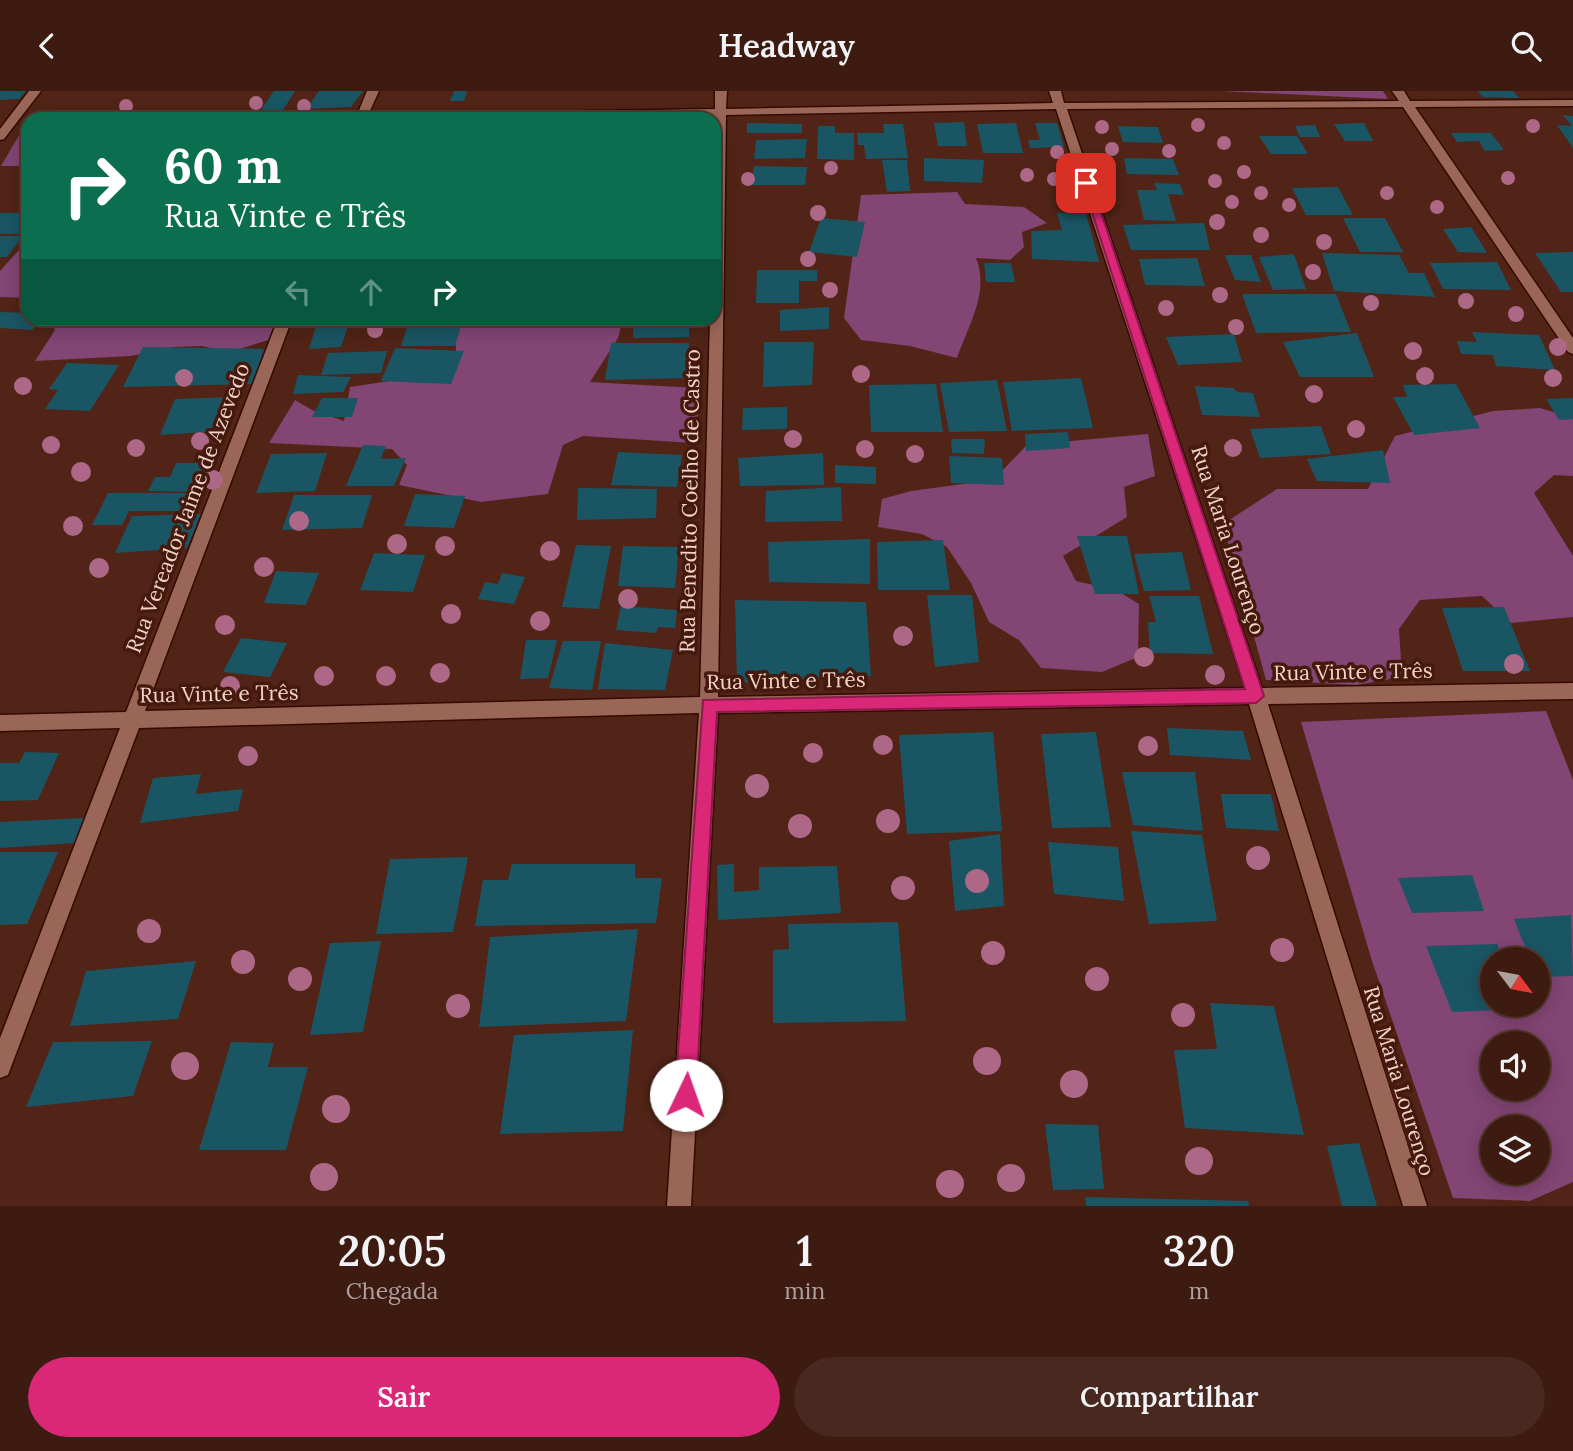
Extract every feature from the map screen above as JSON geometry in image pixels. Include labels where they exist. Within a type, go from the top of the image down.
[{"type":"street","points":[[0,137],[6,122],[34,91]]},
{"type":"street","points":[[364,112],[373,91]]},
{"type":"street","name":"Rua Benedito Coelho de Castro","points":[[721,91],[721,111]]},
{"type":"street","points":[[1398,91],[1573,349]]},
{"type":"street","points":[[676,112],[1058,99],[1408,104],[1573,103]]},
{"type":"street","name":"Rua Maria Lourenço","points":[[1058,99],[1256,696],[1415,1206]]},
{"type":"street","name":"Rua Vereador Jaime de Azevedo","points":[[0,1067],[282,326]]},
{"type":"street","name":"Rua Benedito Coelho de Castro","points":[[679,1206],[709,705],[717,326]]},
{"type":"street","name":"Rua Vinte e Três","points":[[0,723],[709,705],[1573,691]]},
{"type":"shaded area","points":[[1222,91],[1383,91],[1388,99]]},
{"type":"shaded area","points":[[21,132],[21,166],[1,166]]},
{"type":"shaded area","points":[[957,192],[965,204],[1024,207],[1047,223],[1022,232],[1024,247],[1010,260],[976,258],[980,271],[979,296],[957,358],[910,346],[861,340],[844,318],[861,195]]},
{"type":"shaded area","points":[[21,248],[21,298],[0,297],[0,271]]},
{"type":"shaded area","points":[[54,326],[274,326],[268,340],[230,352],[202,346],[174,347],[131,356],[35,361],[55,330]]},
{"type":"shaded area","points":[[455,326],[621,326],[618,338],[590,382],[697,388],[699,407],[693,443],[583,436],[563,445],[548,494],[481,502],[399,485],[407,465],[392,449],[269,443],[295,400],[312,410],[344,421],[350,387],[390,381],[432,383],[456,351]]},
{"type":"shaded area","points":[[1540,408],[1573,418],[1573,476],[1554,475],[1534,493],[1573,556],[1573,617],[1511,623],[1482,596],[1420,600],[1399,629],[1402,677],[1356,685],[1266,680],[1223,524],[1277,489],[1368,489],[1395,436],[1493,411]]},
{"type":"shaded area","points":[[1148,434],[1155,476],[1124,487],[1127,517],[1063,556],[1076,581],[1116,590],[1139,604],[1138,657],[1102,672],[1041,668],[1019,640],[989,622],[971,583],[947,547],[922,534],[878,527],[882,499],[911,491],[993,480],[1027,445]]},
{"type":"shaded area","points":[[1546,711],[1573,780],[1573,1182],[1530,1201],[1453,1198],[1372,961],[1301,722]]},
{"type":"building","points":[[0,91],[26,91],[19,99],[0,100]]},
{"type":"building","points":[[274,91],[295,91],[283,110],[260,111]]},
{"type":"building","points":[[319,91],[363,91],[351,107],[306,109]]},
{"type":"building","points":[[454,91],[467,91],[464,101],[450,101]]},
{"type":"building","points":[[1478,91],[1513,91],[1519,98],[1482,97]]},
{"type":"building","points":[[1563,115],[1573,116],[1573,148],[1557,125],[1572,126]]},
{"type":"building","points":[[964,122],[967,146],[938,146],[934,123]]},
{"type":"building","points":[[747,123],[802,124],[802,133],[747,133]]},
{"type":"building","points":[[1016,123],[1023,153],[983,153],[977,124]]},
{"type":"building","points":[[1035,123],[1057,123],[1064,147],[1030,148],[1028,140],[1040,140]]},
{"type":"building","points":[[1364,123],[1373,141],[1345,141],[1334,124]]},
{"type":"building","points":[[883,124],[903,124],[908,158],[866,159],[864,145],[858,145],[857,133],[884,133]]},
{"type":"building","points":[[1315,125],[1320,137],[1300,137],[1295,126]]},
{"type":"building","points":[[818,126],[835,126],[835,133],[854,133],[854,160],[817,159]]},
{"type":"building","points":[[1118,126],[1158,127],[1163,143],[1123,142]]},
{"type":"building","points":[[1451,133],[1491,133],[1504,150],[1485,151],[1479,141],[1457,142]]},
{"type":"building","points":[[1259,136],[1297,136],[1308,154],[1271,154]]},
{"type":"building","points":[[807,139],[805,158],[754,159],[756,140]]},
{"type":"building","points":[[924,158],[984,160],[982,183],[924,181]]},
{"type":"building","points":[[1124,158],[1173,159],[1179,175],[1127,174]]},
{"type":"building","points":[[882,160],[907,160],[910,191],[887,192]]},
{"type":"building","points":[[754,166],[807,167],[805,185],[751,185]]},
{"type":"building","points":[[1154,183],[1180,184],[1184,195],[1168,194],[1176,221],[1144,220],[1137,190],[1157,190]]},
{"type":"building","points":[[1338,187],[1353,215],[1306,215],[1292,188]]},
{"type":"building","points":[[0,213],[21,213],[21,234],[0,234]]},
{"type":"building","points":[[1057,213],[1086,213],[1099,262],[1032,259],[1031,231],[1062,230]]},
{"type":"building","points":[[821,218],[865,222],[857,257],[809,252]]},
{"type":"building","points":[[1343,218],[1385,218],[1403,252],[1360,252]]},
{"type":"building","points":[[1204,223],[1210,250],[1131,250],[1123,225]]},
{"type":"building","points":[[1471,227],[1487,253],[1458,252],[1443,229]]},
{"type":"building","points":[[0,236],[21,236],[7,257],[0,257]]},
{"type":"building","points":[[1573,252],[1573,292],[1561,292],[1535,253]]},
{"type":"building","points":[[1322,253],[1399,255],[1409,273],[1424,273],[1435,297],[1334,291]]},
{"type":"building","points":[[1294,254],[1306,289],[1273,290],[1259,257]]},
{"type":"building","points":[[1225,255],[1251,255],[1261,282],[1235,280]]},
{"type":"building","points":[[1197,258],[1205,286],[1145,285],[1139,259]]},
{"type":"building","points":[[1497,262],[1511,290],[1443,289],[1430,263]]},
{"type":"building","points":[[984,263],[1011,263],[1015,282],[986,282]]},
{"type":"building","points":[[757,270],[817,270],[817,281],[799,281],[799,303],[756,303]]},
{"type":"building","points":[[1242,294],[1336,294],[1351,332],[1256,333]]},
{"type":"building","points":[[829,307],[829,329],[780,331],[780,310]]},
{"type":"building","points":[[0,312],[21,313],[21,326],[35,326],[32,330],[0,328]]},
{"type":"building","points":[[316,326],[348,326],[341,347],[309,349]]},
{"type":"building","points":[[408,326],[461,326],[455,346],[401,346]]},
{"type":"building","points":[[633,326],[689,326],[689,337],[633,338]]},
{"type":"building","points":[[1472,332],[1539,335],[1555,370],[1496,366],[1493,355],[1461,354],[1457,341],[1477,342]]},
{"type":"building","points":[[1357,333],[1374,377],[1300,377],[1283,342]]},
{"type":"building","points":[[1234,334],[1242,362],[1178,365],[1166,337]]},
{"type":"building","points":[[764,342],[814,342],[812,385],[763,387]]},
{"type":"building","points":[[611,343],[689,343],[687,378],[605,380]]},
{"type":"building","points":[[143,347],[264,349],[253,384],[123,387]]},
{"type":"building","points":[[395,348],[464,351],[451,384],[381,381]]},
{"type":"building","points":[[387,351],[381,373],[321,375],[328,353]]},
{"type":"building","points":[[67,363],[119,365],[90,411],[45,409],[58,390],[49,389]]},
{"type":"building","points":[[298,375],[351,377],[343,392],[293,394]]},
{"type":"building","points":[[1081,378],[1093,428],[1012,431],[1003,382]]},
{"type":"building","points":[[997,380],[1007,431],[949,432],[940,383]]},
{"type":"building","points":[[936,384],[943,432],[871,432],[869,385]]},
{"type":"building","points":[[1456,384],[1480,428],[1414,435],[1393,397],[1407,397],[1403,385]]},
{"type":"building","points":[[1195,386],[1234,388],[1237,392],[1253,393],[1260,417],[1202,415]]},
{"type":"building","points":[[234,397],[221,431],[160,435],[175,399]]},
{"type":"building","points":[[322,398],[358,398],[352,417],[312,417]]},
{"type":"building","points":[[1573,398],[1573,419],[1559,420],[1546,399]]},
{"type":"building","points":[[787,407],[787,429],[742,430],[743,408]]},
{"type":"building","points":[[1321,426],[1331,454],[1260,458],[1250,429]]},
{"type":"building","points":[[1068,432],[1070,448],[1026,451],[1025,434]]},
{"type":"building","points":[[951,439],[985,439],[984,454],[952,453]]},
{"type":"building","points":[[363,445],[386,446],[381,459],[406,458],[394,486],[346,486]]},
{"type":"building","points":[[1383,450],[1390,483],[1317,481],[1307,459]]},
{"type":"building","points":[[618,452],[682,455],[677,487],[611,485]]},
{"type":"building","points":[[327,453],[315,491],[256,493],[271,454]]},
{"type":"building","points":[[823,453],[824,485],[740,486],[738,458]]},
{"type":"building","points":[[949,456],[1002,458],[1004,485],[951,483]]},
{"type":"building","points":[[176,463],[211,463],[199,492],[148,491],[155,477],[170,477]]},
{"type":"building","points":[[835,465],[876,467],[876,484],[835,483]]},
{"type":"building","points":[[841,487],[842,521],[765,522],[766,491]]},
{"type":"building","points":[[578,488],[657,489],[656,518],[577,520]]},
{"type":"building","points":[[108,493],[204,493],[195,511],[129,511],[122,525],[92,525]]},
{"type":"building","points":[[415,494],[465,496],[454,528],[404,526]]},
{"type":"building","points":[[294,495],[372,495],[362,528],[282,530]]},
{"type":"building","points":[[201,514],[187,548],[115,553],[132,516]]},
{"type":"building","points":[[1077,536],[1127,536],[1139,594],[1095,594]]},
{"type":"building","points":[[870,539],[870,584],[769,582],[768,542]]},
{"type":"building","points":[[943,540],[950,590],[878,590],[877,542]]},
{"type":"building","points":[[576,545],[611,546],[599,609],[562,607]]},
{"type":"building","points":[[623,546],[679,547],[675,588],[618,586]]},
{"type":"building","points":[[1182,552],[1191,590],[1144,591],[1134,554]]},
{"type":"building","points":[[374,553],[425,555],[413,592],[360,590]]},
{"type":"building","points":[[276,571],[319,573],[306,605],[264,603]]},
{"type":"building","points":[[502,573],[525,577],[514,604],[478,599],[485,582],[498,584]]},
{"type":"building","points":[[927,595],[972,595],[979,662],[935,667]]},
{"type":"building","points":[[1149,596],[1199,596],[1213,654],[1150,653],[1148,622],[1156,622]]},
{"type":"building","points":[[735,600],[866,602],[871,676],[737,683]]},
{"type":"building","points":[[621,606],[677,610],[675,628],[658,627],[656,633],[616,630]]},
{"type":"building","points":[[1504,607],[1530,671],[1463,671],[1442,608]]},
{"type":"building","points":[[241,638],[287,643],[270,677],[223,672]]},
{"type":"building","points":[[526,640],[557,640],[548,678],[520,679]]},
{"type":"building","points":[[563,641],[601,641],[592,690],[549,688]]},
{"type":"building","points":[[605,643],[673,650],[665,690],[598,689]]},
{"type":"building","points":[[1167,728],[1243,731],[1251,760],[1170,755]]},
{"type":"building","points":[[993,732],[1002,831],[907,834],[899,735]]},
{"type":"building","points":[[1096,732],[1111,827],[1052,828],[1041,734]]},
{"type":"building","points":[[25,752],[59,753],[38,800],[0,801],[0,763],[19,763]]},
{"type":"building","points":[[1122,772],[1195,772],[1203,831],[1133,825]]},
{"type":"building","points":[[201,774],[196,794],[243,789],[238,811],[140,823],[153,778]]},
{"type":"building","points":[[1221,794],[1271,794],[1279,831],[1226,828]]},
{"type":"building","points":[[84,818],[75,843],[0,848],[0,822]]},
{"type":"building","points":[[1131,831],[1202,835],[1217,921],[1149,924]]},
{"type":"building","points":[[1000,834],[1004,906],[955,911],[949,841]]},
{"type":"building","points":[[1048,842],[1118,847],[1124,901],[1054,894]]},
{"type":"building","points":[[0,852],[58,852],[27,924],[0,925]]},
{"type":"building","points":[[468,857],[453,932],[376,934],[390,859]]},
{"type":"building","points":[[512,864],[635,864],[635,878],[662,878],[656,923],[475,926],[483,880],[508,880]]},
{"type":"building","points":[[734,864],[734,892],[759,890],[759,867],[837,866],[841,913],[718,920],[717,865]]},
{"type":"building","points":[[1472,875],[1484,911],[1412,913],[1398,878]]},
{"type":"building","points":[[1571,915],[1573,976],[1550,977],[1550,947],[1525,947],[1514,919]]},
{"type":"building","points":[[898,922],[906,1021],[773,1023],[773,950],[789,949],[788,924]]},
{"type":"building","points":[[638,929],[626,1021],[479,1027],[490,937]]},
{"type":"building","points":[[381,941],[363,1032],[310,1035],[330,943]]},
{"type":"building","points":[[1497,944],[1498,947],[1480,947],[1480,1011],[1452,1012],[1426,946]]},
{"type":"building","points":[[196,961],[178,1019],[70,1026],[86,971]]},
{"type":"building","points":[[1210,1003],[1274,1006],[1304,1135],[1185,1128],[1174,1050],[1217,1049]]},
{"type":"building","points":[[633,1030],[623,1131],[500,1134],[514,1035]]},
{"type":"building","points":[[152,1041],[133,1096],[26,1107],[53,1042]]},
{"type":"building","points":[[231,1042],[274,1043],[268,1067],[308,1067],[286,1150],[199,1150]]},
{"type":"building","points":[[1045,1124],[1098,1125],[1104,1189],[1053,1190]]},
{"type":"building","points":[[1359,1143],[1377,1206],[1342,1206],[1327,1146]]},
{"type":"building","points":[[1085,1197],[1248,1201],[1249,1206],[1086,1206]]},
{"type":"route","points":[[686,1095],[709,705],[1256,696],[1086,183]]}]
